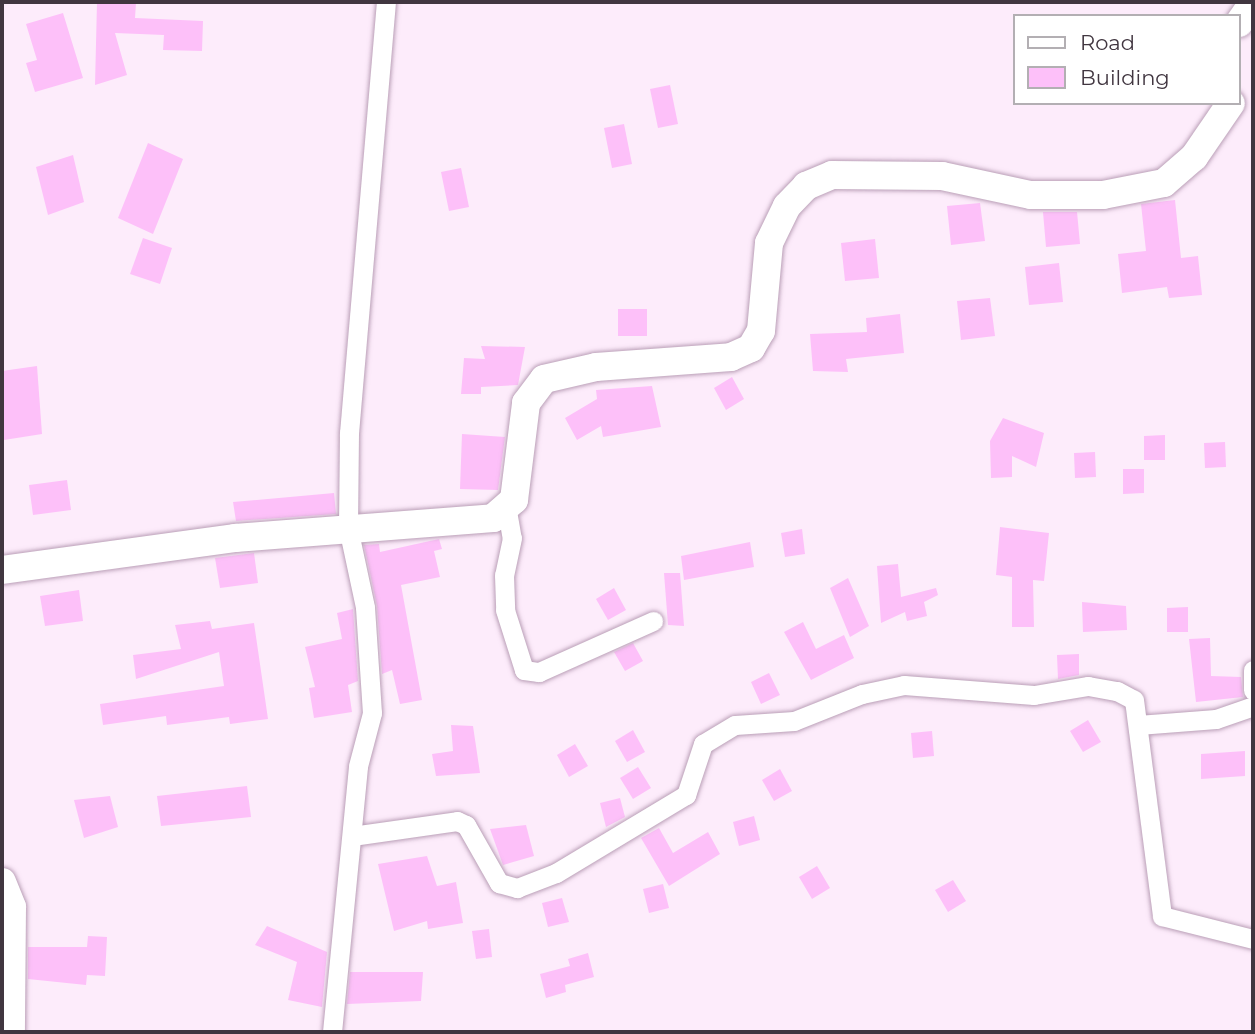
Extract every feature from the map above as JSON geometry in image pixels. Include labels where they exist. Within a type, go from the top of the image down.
[{"type":"street","points":[[332,1032],[352,836],[371,688],[365,607],[348,528],[349,433],[386,2]]},
{"type":"street","points":[[1241,20],[1253,3]]},
{"type":"street","points":[[2,570],[134,549],[348,528],[493,518],[507,511],[514,500],[526,403],[544,379],[596,367],[731,357],[751,348],[761,331],[769,243],[786,206],[806,186],[832,175],[942,176],[1031,195],[1103,195],[1164,183],[1194,157],[1230,105]]},
{"type":"street","points":[[507,511],[512,538],[504,575],[505,610],[524,670],[539,672],[653,621]]},
{"type":"street","points":[[1253,670],[1253,690]]},
{"type":"street","points":[[352,836],[457,821],[466,825],[499,883],[517,888],[556,873],[686,795],[703,744],[735,725],[794,721],[862,694],[904,685],[1034,695],[1088,686],[1117,691],[1134,700],[1162,916],[1253,939]]},
{"type":"street","points":[[1138,725],[1216,719],[1253,706]]},
{"type":"street","points":[[2,883],[12,907],[11,1032]]},
{"type":"building","points":[[97,2],[136,3],[135,18],[203,21],[202,51],[163,50],[164,35],[115,33],[127,75],[95,85]]},
{"type":"building","points":[[63,13],[83,78],[35,92],[26,63],[37,60],[26,24]]},
{"type":"building","points":[[670,85],[678,124],[658,128],[650,89]]},
{"type":"building","points":[[624,124],[632,164],[612,168],[604,128]]},
{"type":"building","points":[[148,143],[183,159],[153,234],[118,218]]},
{"type":"building","points":[[73,155],[84,202],[48,215],[36,167]]},
{"type":"building","points":[[461,168],[469,207],[449,211],[441,172]]},
{"type":"building","points":[[1175,200],[1181,258],[1198,256],[1202,295],[1169,298],[1167,287],[1122,293],[1118,254],[1146,251],[1141,204]]},
{"type":"building","points":[[980,203],[985,241],[951,245],[947,206]]},
{"type":"building","points":[[1043,212],[1077,212],[1080,244],[1046,247]]},
{"type":"building","points":[[143,238],[172,248],[160,284],[130,274]]},
{"type":"building","points":[[875,239],[879,278],[845,281],[841,243]]},
{"type":"building","points":[[1059,263],[1063,302],[1029,305],[1025,267]]},
{"type":"building","points":[[990,298],[995,336],[961,340],[957,301]]},
{"type":"building","points":[[618,309],[647,309],[647,336],[618,336]]},
{"type":"building","points":[[900,314],[904,353],[846,359],[848,372],[813,371],[810,334],[867,332],[866,318]]},
{"type":"building","points":[[481,346],[525,347],[518,385],[481,387],[481,394],[461,394],[464,358],[485,359]]},
{"type":"building","points":[[37,366],[42,434],[4,440],[2,371]]},
{"type":"building","points":[[732,377],[744,399],[726,410],[714,388]]},
{"type":"building","points":[[652,386],[661,427],[603,437],[601,426],[577,440],[565,418],[597,399],[596,390]]},
{"type":"building","points":[[1003,418],[1044,433],[1036,467],[1012,456],[1012,477],[991,478],[990,441]]},
{"type":"building","points":[[462,434],[505,437],[498,490],[460,489]]},
{"type":"building","points":[[1165,435],[1165,460],[1144,460],[1144,436]]},
{"type":"building","points":[[1225,442],[1226,467],[1205,468],[1204,443]]},
{"type":"building","points":[[1095,452],[1096,477],[1075,478],[1074,453]]},
{"type":"building","points":[[1123,469],[1144,469],[1144,493],[1123,494]]},
{"type":"building","points":[[67,480],[71,510],[33,515],[29,485]]},
{"type":"building","points":[[334,493],[336,514],[236,521],[233,502]]},
{"type":"building","points":[[1000,527],[1049,533],[1044,581],[1033,580],[1034,627],[1012,627],[1012,577],[996,575]]},
{"type":"building","points":[[802,529],[805,554],[785,557],[781,533]]},
{"type":"building","points":[[439,539],[442,549],[434,551],[440,577],[401,585],[422,700],[400,704],[392,670],[382,674],[377,606],[364,545],[379,544],[380,552]]},
{"type":"building","points":[[750,542],[754,567],[684,580],[681,556]]},
{"type":"building","points":[[254,553],[258,583],[220,588],[215,558]]},
{"type":"building","points":[[898,564],[901,597],[936,588],[938,595],[924,602],[927,616],[907,621],[905,612],[881,623],[877,566]]},
{"type":"building","points":[[664,573],[680,573],[684,626],[668,625]]},
{"type":"building","points":[[848,578],[869,626],[850,637],[830,588]]},
{"type":"building","points":[[614,588],[626,610],[608,620],[596,599]]},
{"type":"building","points":[[79,590],[83,621],[45,626],[40,596]]},
{"type":"building","points":[[1082,602],[1126,606],[1127,630],[1083,632]]},
{"type":"building","points":[[1188,607],[1188,632],[1167,632],[1167,608]]},
{"type":"building","points":[[353,609],[358,681],[348,685],[352,712],[314,718],[309,688],[315,687],[305,647],[342,639],[337,613]]},
{"type":"building","points":[[210,621],[212,629],[254,623],[268,719],[230,724],[229,717],[167,725],[166,716],[103,725],[100,704],[224,686],[219,652],[136,679],[133,655],[181,649],[175,625]]},
{"type":"building","points":[[803,622],[816,649],[844,635],[854,658],[811,680],[784,632]]},
{"type":"building","points":[[1210,638],[1211,676],[1241,677],[1243,697],[1196,702],[1189,639]]},
{"type":"building","points":[[633,643],[643,661],[625,671],[614,652]]},
{"type":"building","points":[[1079,654],[1079,675],[1058,679],[1057,655]]},
{"type":"building","points":[[769,673],[780,695],[761,704],[751,682]]},
{"type":"building","points":[[1088,720],[1101,742],[1083,752],[1070,731]]},
{"type":"building","points":[[451,725],[473,726],[480,773],[436,776],[432,754],[453,751]]},
{"type":"building","points":[[633,730],[645,752],[627,762],[615,741]]},
{"type":"building","points":[[932,731],[934,756],[913,758],[911,733]]},
{"type":"building","points":[[575,744],[588,766],[569,777],[557,755]]},
{"type":"building","points":[[1245,751],[1245,776],[1201,779],[1201,754]]},
{"type":"building","points":[[638,767],[651,788],[633,799],[620,778]]},
{"type":"building","points":[[780,769],[792,791],[774,801],[762,780]]},
{"type":"building","points":[[247,786],[251,817],[161,826],[157,796]]},
{"type":"building","points":[[110,796],[118,827],[84,838],[74,800]]},
{"type":"building","points":[[620,798],[625,817],[606,827],[600,803]]},
{"type":"building","points":[[754,816],[760,840],[739,846],[733,822]]},
{"type":"building","points":[[526,825],[534,856],[503,865],[490,829]]},
{"type":"building","points":[[659,828],[673,853],[708,832],[720,854],[669,886],[641,838]]},
{"type":"building","points":[[427,856],[437,886],[456,882],[463,923],[428,929],[427,921],[394,931],[378,864]]},
{"type":"building","points":[[817,866],[830,888],[812,899],[799,877]]},
{"type":"building","points":[[953,880],[966,901],[948,912],[935,890]]},
{"type":"building","points":[[663,884],[669,908],[649,913],[643,889]]},
{"type":"building","points":[[562,898],[569,922],[548,927],[542,903]]},
{"type":"building","points":[[267,926],[327,952],[322,1007],[288,1000],[297,962],[255,945]]},
{"type":"building","points":[[489,929],[492,957],[476,959],[472,931]]},
{"type":"building","points":[[88,936],[107,937],[105,976],[87,975],[86,985],[28,979],[28,947],[87,947]]},
{"type":"building","points":[[588,953],[594,977],[565,985],[566,992],[546,998],[540,974],[570,966],[568,959]]},
{"type":"building","points":[[350,972],[423,972],[421,1001],[347,1004]]}]
